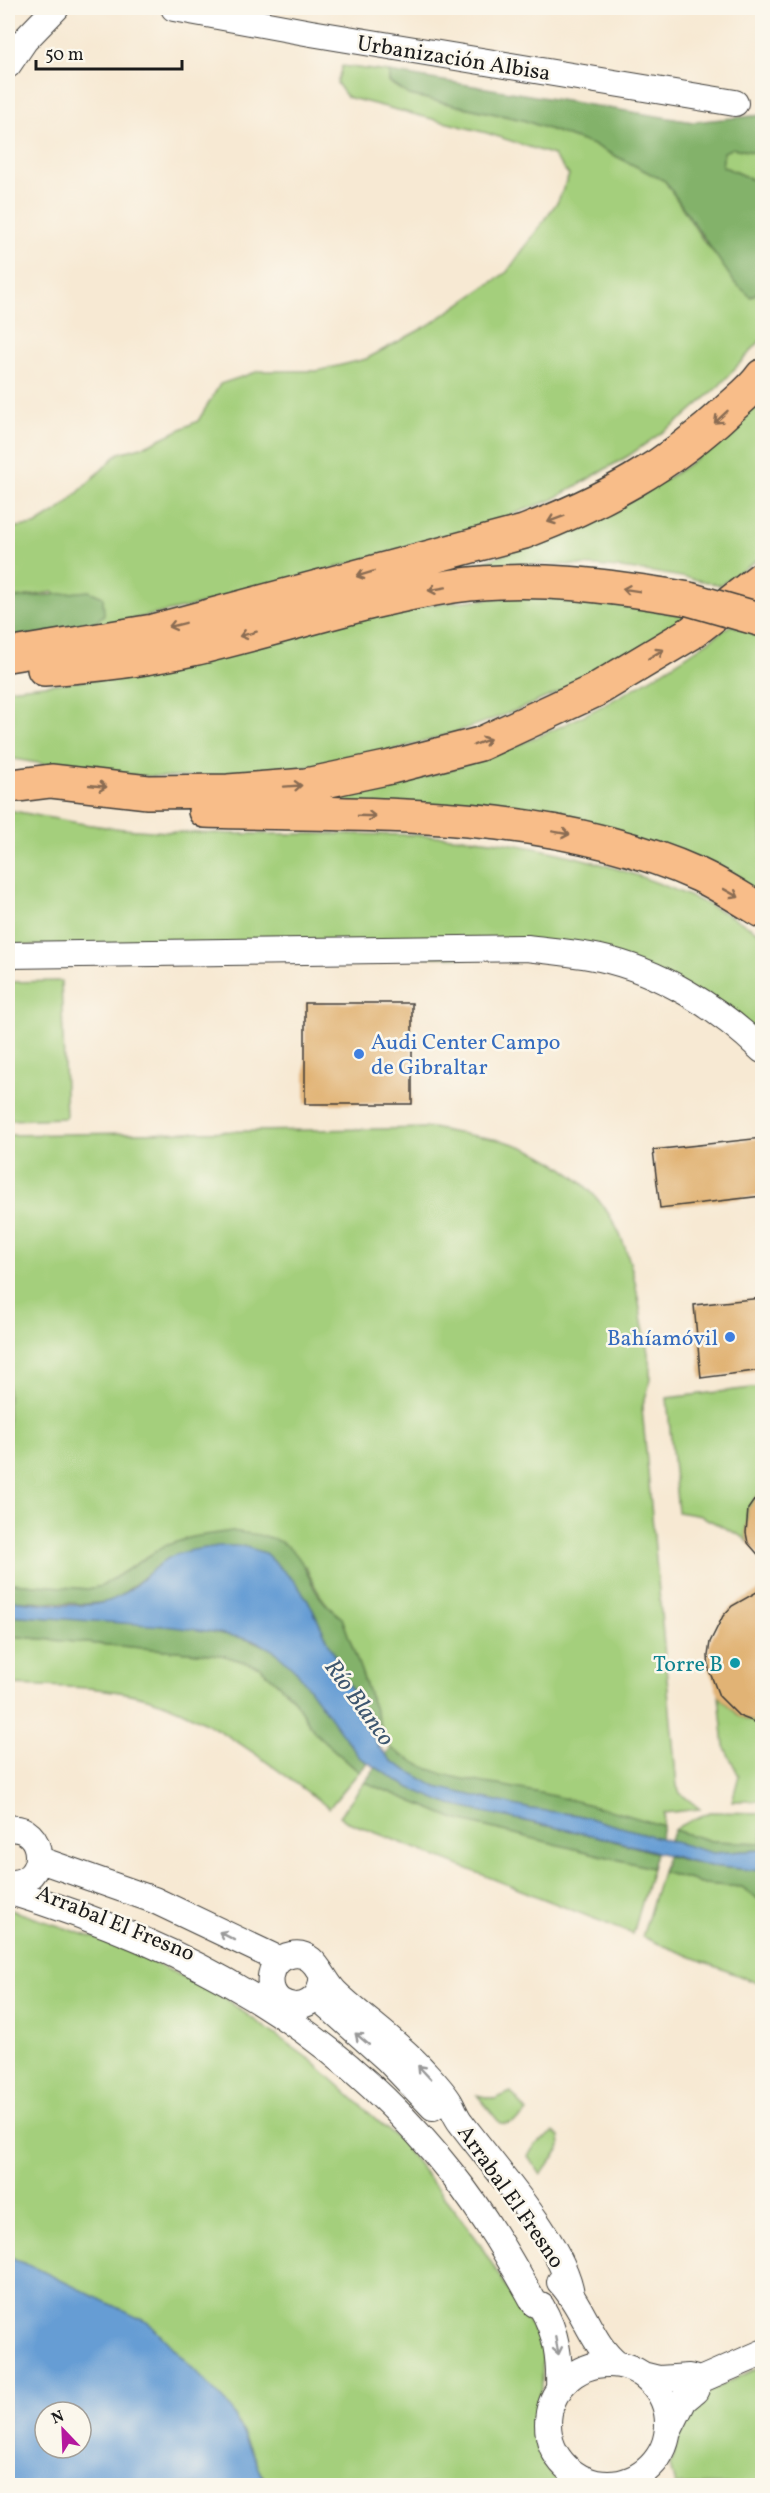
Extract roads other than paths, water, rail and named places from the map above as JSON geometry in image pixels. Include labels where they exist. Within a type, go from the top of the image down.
[{"type":"highway","points":[[8,655],[153,631],[524,532],[583,509],[649,473],[710,427],[762,376]]},
{"type":"highway","points":[[13,784],[51,781],[148,792],[228,791],[306,785],[391,767],[480,744],[594,691],[691,633],[762,578]]},
{"type":"highway","points":[[8,672],[96,666],[192,649],[379,600],[455,586],[504,582],[559,583],[626,589],[689,599],[762,620]]},
{"type":"highway","points":[[13,784],[50,802],[95,808],[504,823],[571,835],[639,853],[699,876],[762,911]]},
{"type":"street","points":[[8,65],[25,40],[56,8]]},
{"type":"street","name":"Urbanización Albisa","points":[[174,8],[735,103]]},
{"type":"street","points":[[8,955],[527,948],[602,958],[672,984],[735,1023],[762,1050]]},
{"type":"street","points":[[8,1829],[19,1829],[30,1836],[38,1856],[34,1870],[13,1885]]},
{"type":"street","name":"Arrabal El Fresno","points":[[38,1856],[44,1861],[154,1900],[264,1955],[280,1960],[290,1955],[303,1955],[316,1965],[313,1992],[387,2059],[470,2148],[516,2208],[560,2282],[571,2294],[603,2354],[618,2365]]},
{"type":"street","name":"Arrabal El Fresno","points":[[13,1885],[113,1917],[176,1944],[205,1957],[264,1992],[274,1995],[285,2005],[313,1992]]},
{"type":"street","name":"Arrabal El Fresno","points":[[13,1885],[182,1957],[274,2008],[357,2073],[424,2140],[453,2174],[512,2264],[535,2304],[542,2306]]},
{"type":"street","points":[[274,1995],[270,1980],[280,1960]]},
{"type":"street","points":[[313,1992],[315,2029],[369,2073],[438,2141],[505,2230],[544,2299],[542,2306],[553,2328],[558,2351],[559,2390]]},
{"type":"street","points":[[700,2380],[689,2377],[659,2379],[618,2365],[591,2367],[573,2376],[559,2390],[552,2402],[548,2422],[550,2441],[555,2454],[574,2474],[600,2485],[625,2482],[643,2473],[657,2459],[684,2400],[694,2391],[700,2380],[762,2353]]},
{"type":"street","points":[[643,2375],[653,2384],[666,2408],[668,2434]]},
{"type":"street","points":[[657,2459],[660,2486]]},
{"type":"water","points":[[219,1546],[243,1546],[265,1553],[294,1581],[308,1600],[379,1747],[391,1761],[436,1787],[531,1809],[578,1815],[713,1853],[762,1850],[762,1871],[710,1866],[596,1836],[450,1805],[408,1787],[359,1757],[297,1672],[276,1652],[256,1641],[214,1632],[164,1626],[8,1615],[8,1600],[73,1605],[109,1601],[132,1588],[158,1565],[177,1554]]},
{"type":"water","points":[[8,2257],[38,2269],[149,2323],[231,2408],[267,2485],[8,2485]]},
{"type":"place","name":"Audi Center Campo de Gibraltar","points":[[359,1054]]},
{"type":"place","name":"Bahíamóvil","points":[[730,1337]]},
{"type":"place","name":"Torre B","points":[[735,1663]]},
{"type":"water label","name":"Río Blanco","points":[[360,1702]]}]
